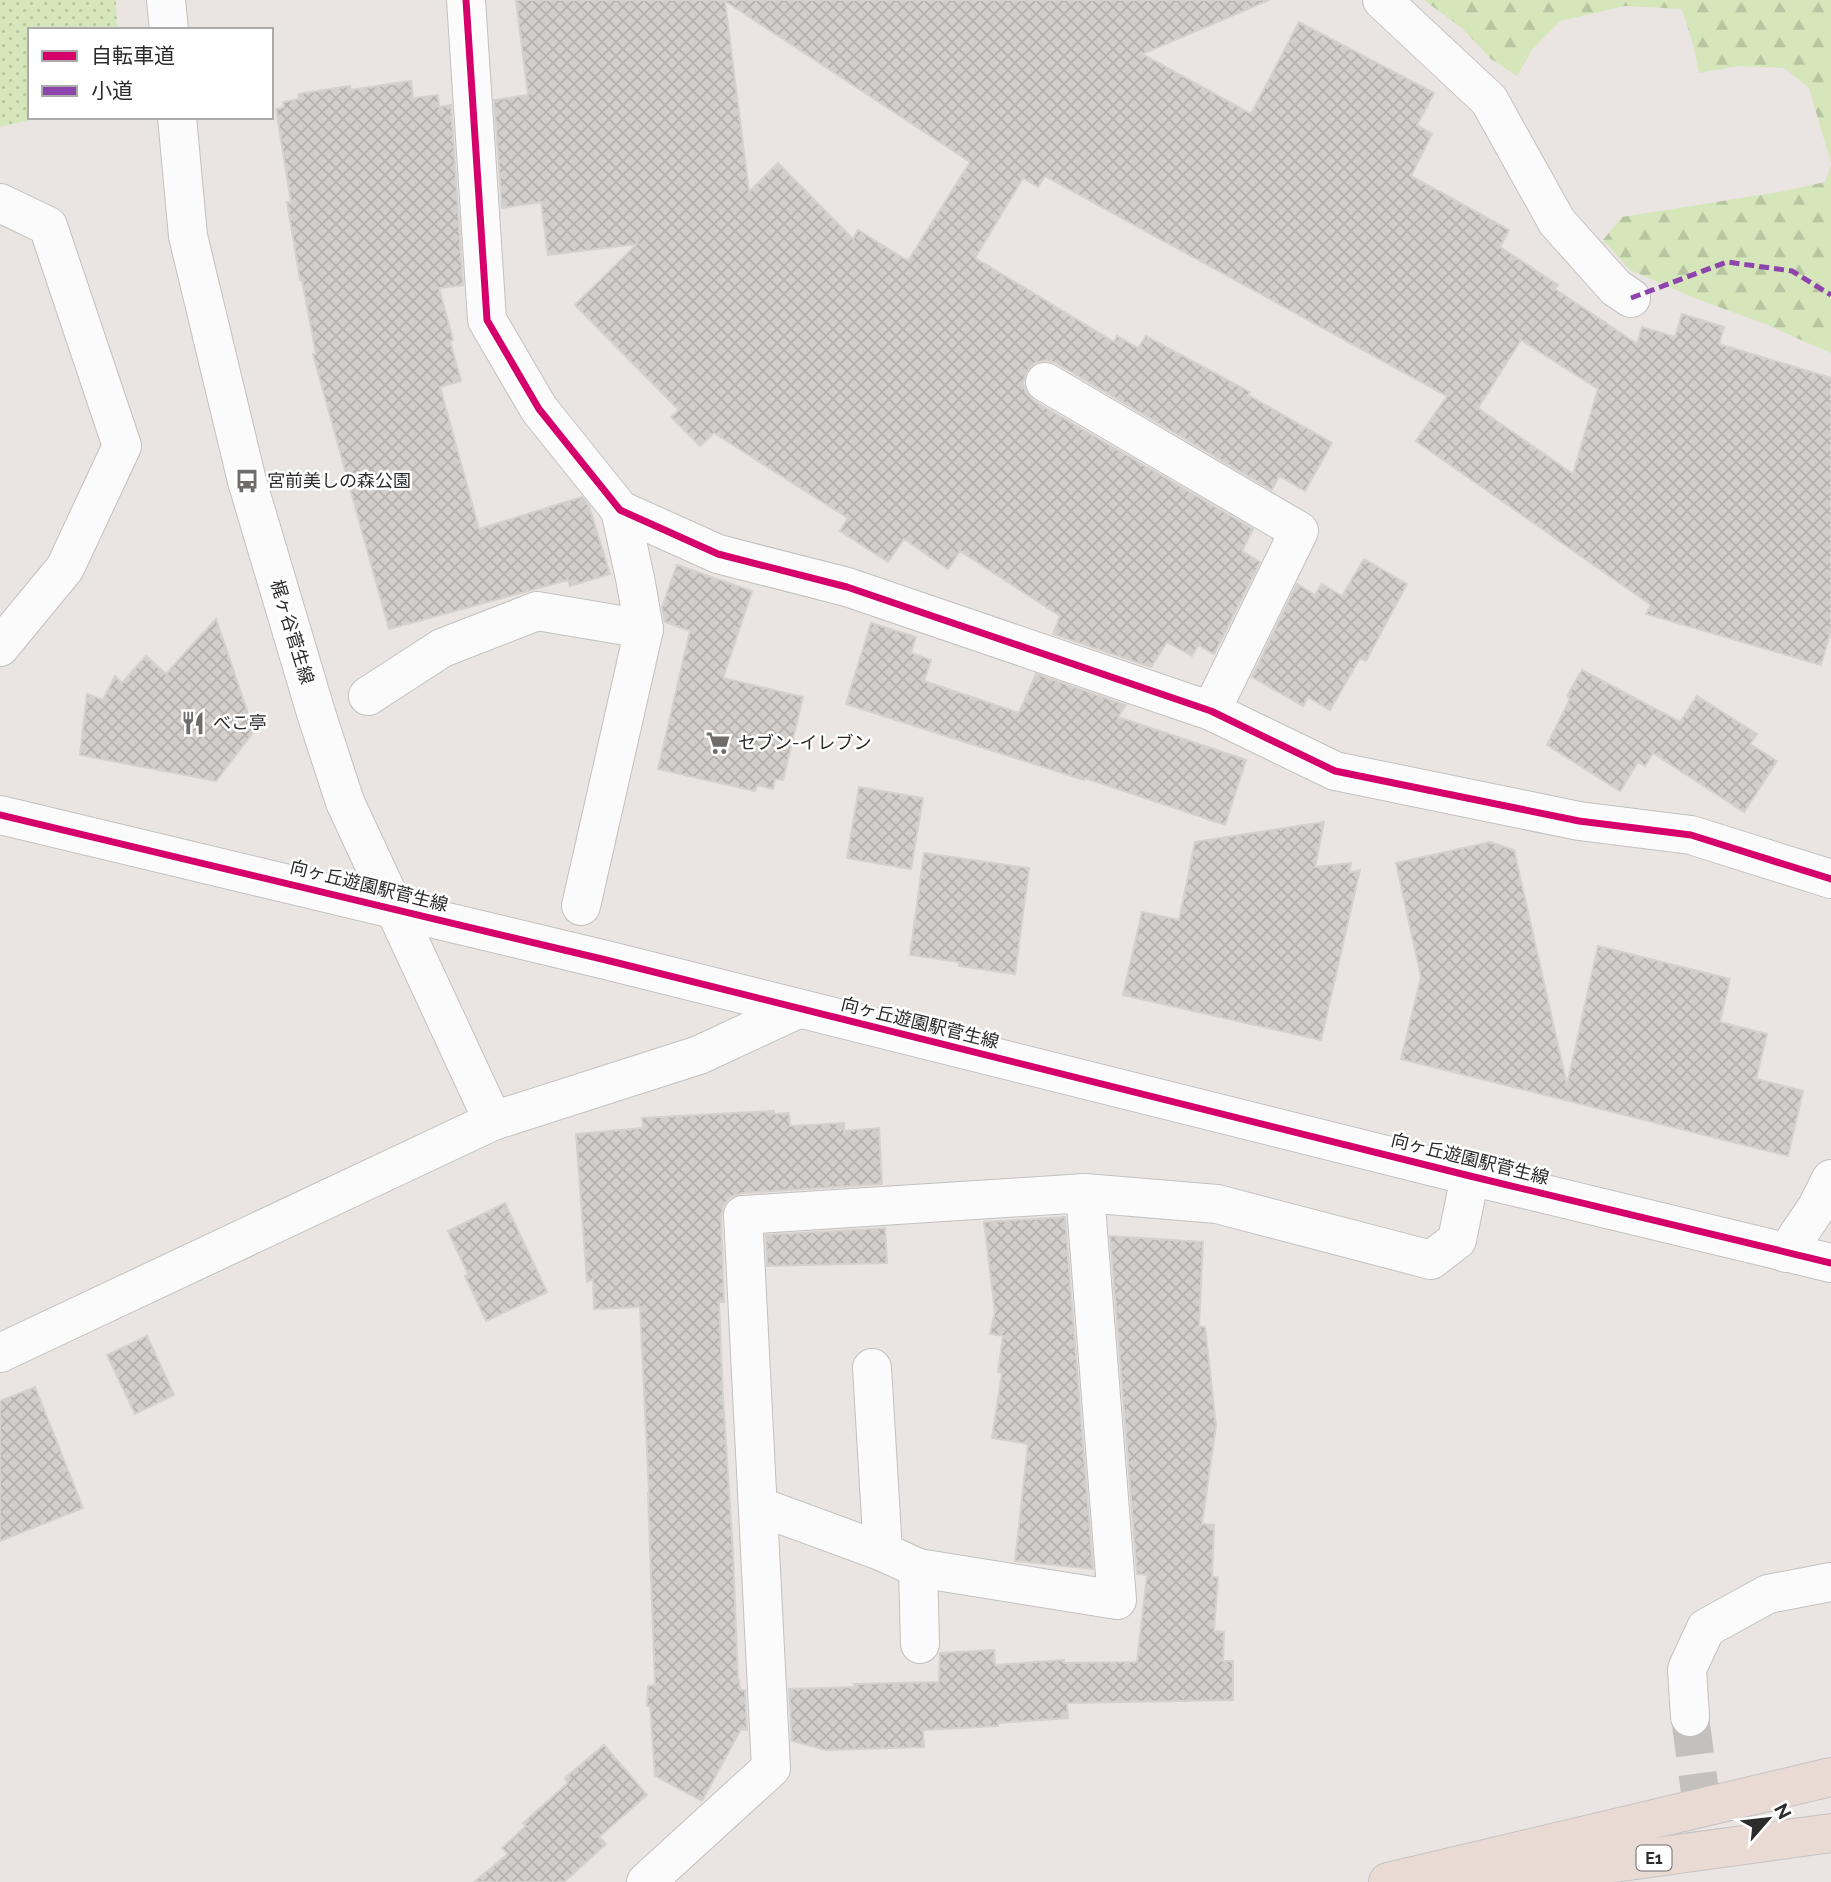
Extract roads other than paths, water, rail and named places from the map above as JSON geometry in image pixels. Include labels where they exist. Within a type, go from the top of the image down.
[{"type":"highway","points":[[1388,1882],[1831,1777]]},
{"type":"highway","name":"E1","points":[[1478,1882],[1831,1833]]},
{"type":"street","points":[[166,0],[169,28]]},
{"type":"street","points":[[466,0],[487,320],[539,409],[620,510],[644,629],[581,906]]},
{"type":"street","points":[[1382,0],[1489,100],[1556,222],[1623,293]]},
{"type":"street","name":"梶ヶ谷菅生線","points":[[177,119],[188,236],[247,481],[345,802],[493,1121]]},
{"type":"street","points":[[0,203],[48,226],[122,446],[65,568],[0,647]]},
{"type":"street","points":[[1045,382],[1299,531],[1211,711]]},
{"type":"street","points":[[620,510],[718,554],[847,587],[1211,711],[1335,771],[1580,821],[1691,835],[1831,879]]},
{"type":"street","points":[[368,696],[442,648],[537,611],[644,629]]},
{"type":"street","name":"向ヶ丘遊園駅菅生線","points":[[0,815],[394,908],[1831,1264]]},
{"type":"street","points":[[0,1353],[493,1121],[699,1055],[798,1009]]},
{"type":"street","points":[[646,1882],[771,1768],[743,1215],[1084,1193],[1217,1204],[1431,1260],[1457,1240],[1470,1176]]},
{"type":"street","points":[[1786,1253],[1817,1207],[1831,1179]]},
{"type":"street","points":[[758,1506],[883,1552],[918,1568],[1117,1600],[1084,1193]]},
{"type":"street","points":[[872,1368],[883,1552]]},
{"type":"street","points":[[918,1568],[920,1644]]},
{"type":"street","points":[[1690,1717],[1687,1670],[1706,1628],[1768,1594],[1831,1582]]},
{"type":"tunnel","points":[[1690,1717],[1712,1882]]},
{"type":"place","name":"宮前美しの森公園","points":[[247,481]]},
{"type":"place","name":"べこ亭","points":[[193,723]]},
{"type":"place","name":"セブン-イレブン","points":[[718,743]]}]
